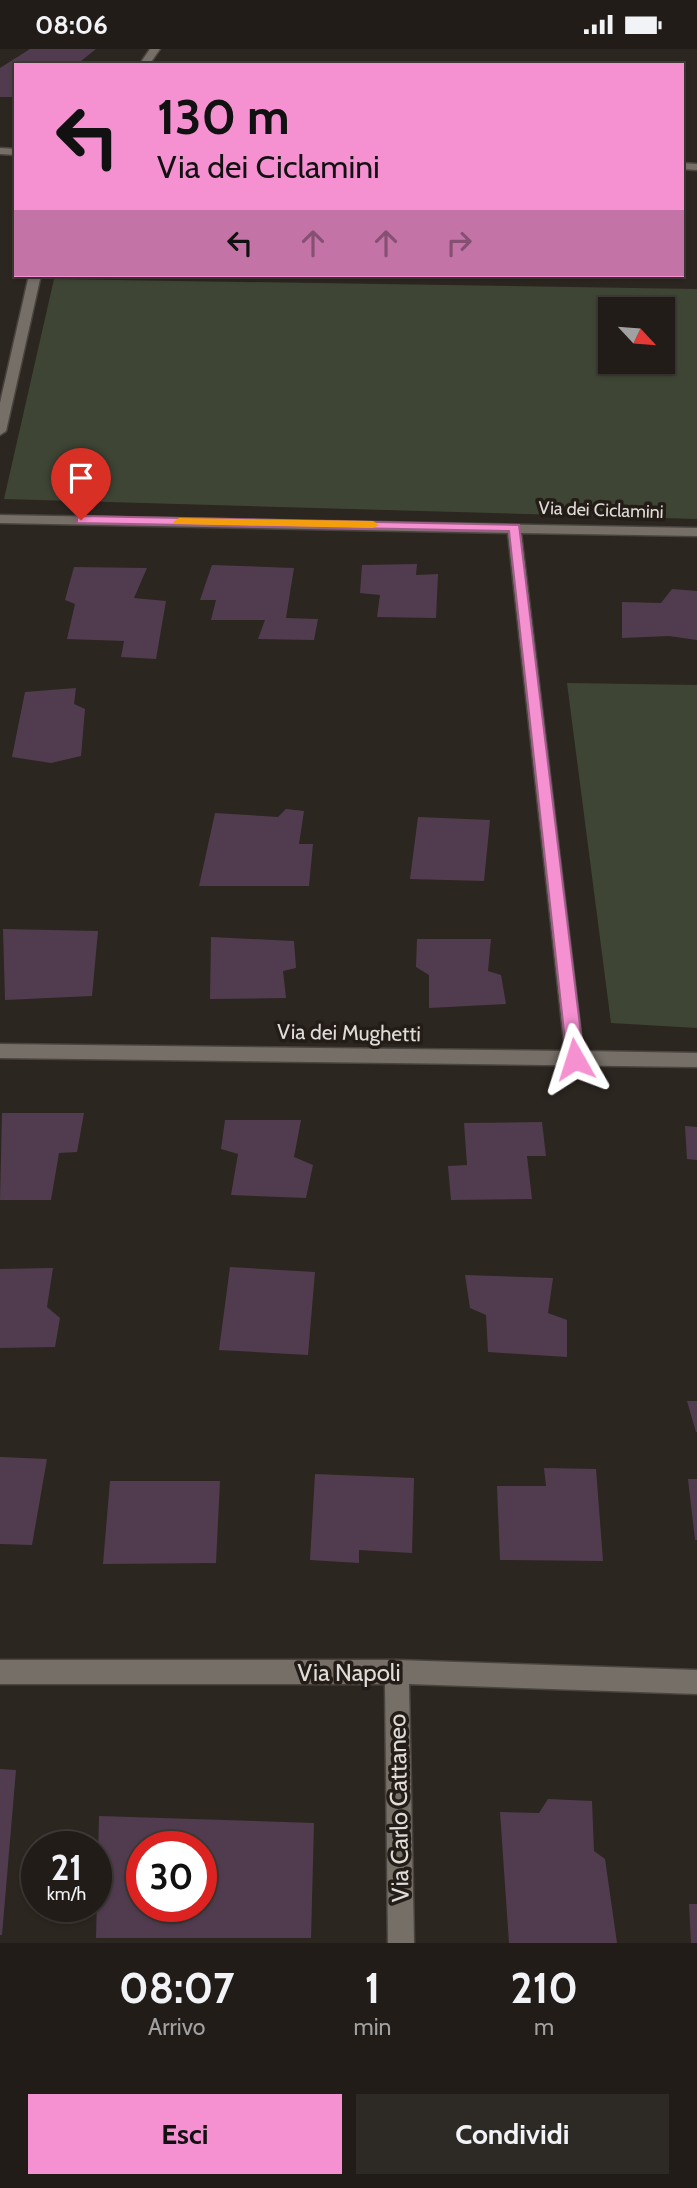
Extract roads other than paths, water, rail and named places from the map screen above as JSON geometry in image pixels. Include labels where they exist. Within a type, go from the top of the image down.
[{"type":"street","points":[[0,431],[35,277]]},
{"type":"street","name":"Via dei Ciclamini","points":[[0,519],[697,532]]},
{"type":"street","points":[[514,527],[575,1059]]},
{"type":"street","name":"Via dei Mughetti","points":[[0,1051],[697,1060]]},
{"type":"street","name":"Via Napoli","points":[[0,1672],[397,1672],[697,1682]]},
{"type":"street","name":"Via Carlo Cattaneo","points":[[397,1672],[401,1943]]}]
